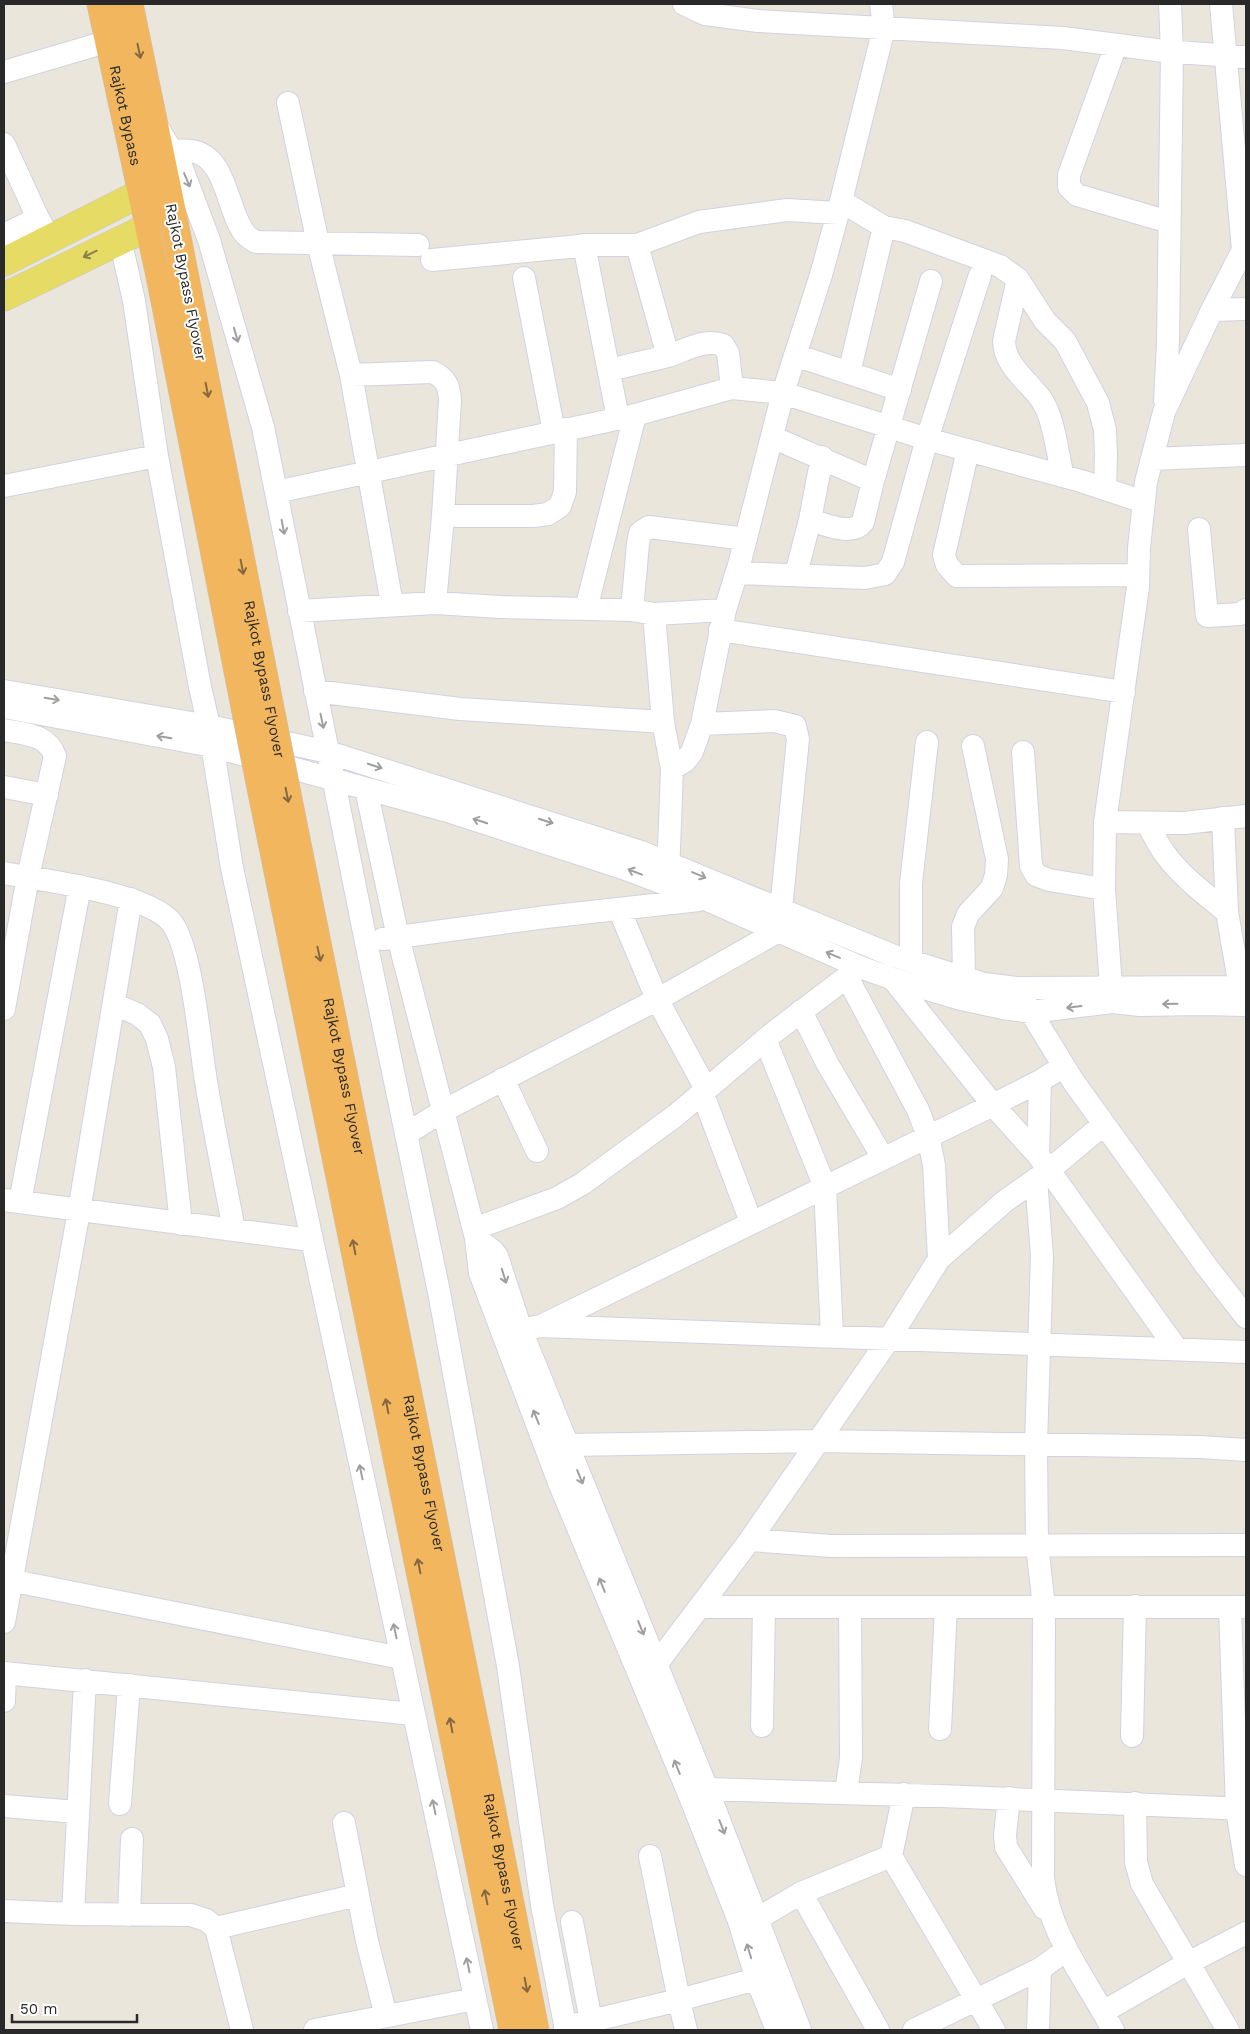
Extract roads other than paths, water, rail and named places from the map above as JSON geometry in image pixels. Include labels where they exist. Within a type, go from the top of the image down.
[{"type":"highway","name":"Rajkot Bypass","points":[[101,4],[143,192],[162,224]]},
{"type":"highway","name":"Rajkot Bypass","points":[[129,4],[154,123]]},
{"type":"highway","name":"Rajkot Bypass Flyover","points":[[154,123],[162,224],[160,276],[259,778],[472,1769],[536,2030]]},
{"type":"highway","name":"Rajkot Bypass Flyover","points":[[162,224],[292,823],[472,1769],[513,2030]]},
{"type":"main road","points":[[4,262],[44,228],[143,192]]},
{"type":"main road","points":[[4,297],[120,239],[162,224]]},
{"type":"street","points":[[684,4],[706,14],[757,13],[884,28],[1063,38],[1172,52],[1236,57]]},
{"type":"street","points":[[672,769],[685,762],[692,752],[702,724],[723,620],[784,393],[841,201],[884,28],[881,4]]},
{"type":"street","points":[[1164,412],[1168,342],[1172,52],[1170,4]]},
{"type":"street","points":[[1112,995],[1104,889],[1104,822],[1124,692],[1138,575],[1146,482],[1164,412],[1212,310],[1245,246],[1236,57],[1221,4]]},
{"type":"street","points":[[4,72],[109,40]]},
{"type":"street","points":[[1116,45],[1069,175],[1069,187],[1077,195],[1169,222]]},
{"type":"street","points":[[288,103],[318,243],[351,375],[392,604]]},
{"type":"street","points":[[154,123],[172,151],[188,182],[209,240],[262,427],[439,1292],[508,1666],[542,1905],[566,2029],[591,2021],[768,1977]]},
{"type":"street","points":[[4,144],[44,228],[4,235]]},
{"type":"street","points":[[172,151],[193,151],[208,158],[218,170],[232,207],[246,235],[256,242],[318,243],[425,253],[584,245],[636,245],[699,222],[841,201],[884,227],[905,231],[1000,266],[1018,279],[1045,321],[1065,341],[1098,403],[1105,430],[1105,489]]},
{"type":"street","points":[[849,373],[884,227]]},
{"type":"street","points":[[120,239],[134,301],[157,456],[200,687],[211,736],[232,868],[482,2030]]},
{"type":"street","points":[[584,245],[609,370],[626,416],[586,609]]},
{"type":"street","points":[[636,245],[668,356]]},
{"type":"street","points":[[737,573],[865,578],[885,574],[893,562],[927,439],[980,275]]},
{"type":"street","points":[[443,516],[533,516],[548,514],[560,506],[565,492],[560,430],[524,278]]},
{"type":"street","points":[[1018,279],[1004,341],[1004,350],[1008,359],[1047,409],[1063,476]]},
{"type":"street","points":[[810,520],[844,529],[859,528],[863,522],[873,481],[931,281]]},
{"type":"street","points":[[1212,310],[1246,309]]},
{"type":"street","points":[[609,370],[668,356],[702,344],[714,342],[724,345],[728,354],[732,388]]},
{"type":"street","points":[[795,355],[900,390]]},
{"type":"street","points":[[351,375],[425,371],[433,372],[444,378],[449,387],[450,400],[443,516],[435,603]]},
{"type":"street","points":[[276,492],[626,416],[732,388],[784,393],[927,439],[1063,476],[1144,502]]},
{"type":"street","points":[[772,437],[822,457],[873,481]]},
{"type":"street","points":[[968,450],[944,555],[947,565],[957,576],[1138,575]]},
{"type":"street","points":[[1152,459],[1246,455]]},
{"type":"street","points":[[4,486],[157,456]]},
{"type":"street","points":[[796,574],[810,520],[822,457]]},
{"type":"street","points":[[632,610],[640,533],[649,527],[746,539]]},
{"type":"street","points":[[1199,529],[1207,616],[1240,614],[1246,610]]},
{"type":"street","points":[[299,610],[435,603],[500,607],[632,610],[654,614],[723,620],[1124,692]]},
{"type":"street","points":[[654,614],[663,722],[672,769],[668,862],[669,886]]},
{"type":"street","points":[[4,690],[211,736],[334,780],[451,812],[623,868],[705,899],[777,932],[854,972],[893,979],[961,999],[1031,1012],[1112,995]]},
{"type":"street","points":[[316,691],[460,709],[663,722]]},
{"type":"street","points":[[4,707],[328,752],[613,842],[668,862],[894,956],[984,984],[1016,988],[1138,996],[1244,993],[1227,912],[1223,818]]},
{"type":"street","points":[[702,724],[774,721],[795,726],[798,740],[781,909]]},
{"type":"street","points":[[4,730],[30,735],[44,741],[51,746],[55,756],[28,878],[4,1009]]},
{"type":"street","points":[[911,961],[911,883],[927,742]]},
{"type":"street","points":[[964,977],[963,927],[968,914],[992,888],[996,875],[997,859],[973,746]]},
{"type":"street","points":[[1023,752],[1031,866],[1036,875],[1049,880],[1104,889]]},
{"type":"street","points":[[4,787],[47,795]]},
{"type":"street","points":[[366,789],[398,937],[475,1234],[497,1256],[558,1447],[656,1664],[740,1921],[768,1977],[800,2030]]},
{"type":"street","points":[[1104,822],[1184,823],[1246,816]]},
{"type":"street","points":[[1147,823],[1164,853],[1200,890],[1227,912]]},
{"type":"street","points":[[4,873],[80,886],[131,899],[157,911],[172,923],[183,947],[234,1230]]},
{"type":"street","points":[[80,886],[12,1201],[311,1240]]},
{"type":"street","points":[[4,1622],[7,1579],[80,1211],[131,899]]},
{"type":"street","points":[[366,942],[705,899]]},
{"type":"street","points":[[619,909],[657,999],[704,1091],[751,1222]]},
{"type":"street","points":[[406,1134],[443,1111],[657,999],[777,932]]},
{"type":"street","points":[[475,1234],[565,1194],[582,1184],[675,1116],[765,1039],[854,972]]},
{"type":"street","points":[[854,972],[914,1101],[928,1136],[934,1165],[939,1259]]},
{"type":"street","points":[[893,979],[993,1105],[1176,1348]]},
{"type":"street","points":[[1016,988],[1064,1066],[1104,1124],[1207,1267],[1246,1317]]},
{"type":"street","points":[[114,1004],[137,1014],[150,1024],[157,1039],[164,1068],[181,1224]]},
{"type":"street","points":[[801,1011],[828,1063],[883,1158]]},
{"type":"street","points":[[765,1039],[825,1187],[832,1336]]},
{"type":"street","points":[[521,1330],[825,1187],[1040,1082],[1064,1066]]},
{"type":"street","points":[[503,1079],[537,1151]]},
{"type":"street","points":[[1040,1082],[1042,1256],[1036,1445],[1038,1545],[1044,1608],[1043,1877],[1045,1895],[1052,1920]]},
{"type":"street","points":[[642,1682],[750,1540],[817,1441],[890,1339],[939,1259],[1041,1168],[1104,1124]]},
{"type":"street","points":[[521,1330],[832,1336],[1246,1352]]},
{"type":"street","points":[[558,1447],[817,1441],[1200,1447],[1246,1450]]},
{"type":"street","points":[[558,1447],[564,1494],[642,1682],[698,1791],[757,1919],[776,2030]]},
{"type":"street","points":[[750,1540],[831,1546],[1246,1545]]},
{"type":"street","points":[[7,1579],[401,1658]]},
{"type":"street","points":[[701,1606],[1238,1607],[1242,1810],[1246,1865]]},
{"type":"street","points":[[1132,1736],[1135,1606]]},
{"type":"street","points":[[762,1726],[764,1607]]},
{"type":"street","points":[[846,1792],[851,1758],[850,1607]]},
{"type":"street","points":[[940,1729],[946,1607]]},
{"type":"street","points":[[4,1700],[4,1673],[414,1714]]},
{"type":"street","points":[[73,1914],[85,1680]]},
{"type":"street","points":[[120,1804],[128,1685]]},
{"type":"street","points":[[698,1791],[904,1794],[1135,1803],[1242,1810]]},
{"type":"street","points":[[904,1794],[891,1856],[994,2030]]},
{"type":"street","points":[[1009,1798],[1005,1835],[1006,1847],[1052,1920],[1066,1950],[1108,2021],[1188,1963],[1246,1933]]},
{"type":"street","points":[[1135,1803],[1138,1873],[1142,1884],[1228,2030]]},
{"type":"street","points":[[4,1806],[77,1812]]},
{"type":"street","points":[[344,1823],[358,1895],[386,2016]]},
{"type":"street","points":[[129,1915],[132,1839]]},
{"type":"street","points":[[650,1856],[686,2030]]},
{"type":"street","points":[[757,1919],[801,1893],[891,1856]]},
{"type":"street","points":[[801,1893],[878,2030]]},
{"type":"street","points":[[216,1928],[358,1895]]},
{"type":"street","points":[[4,1911],[191,1916],[206,1920],[216,1928],[242,2030]]},
{"type":"street","points":[[572,1922],[591,2021]]},
{"type":"street","points":[[914,2030],[1040,1969],[1066,1950]]},
{"type":"street","points":[[1038,2030],[1040,1969]]},
{"type":"street","points":[[328,2029],[475,1998]]}]
